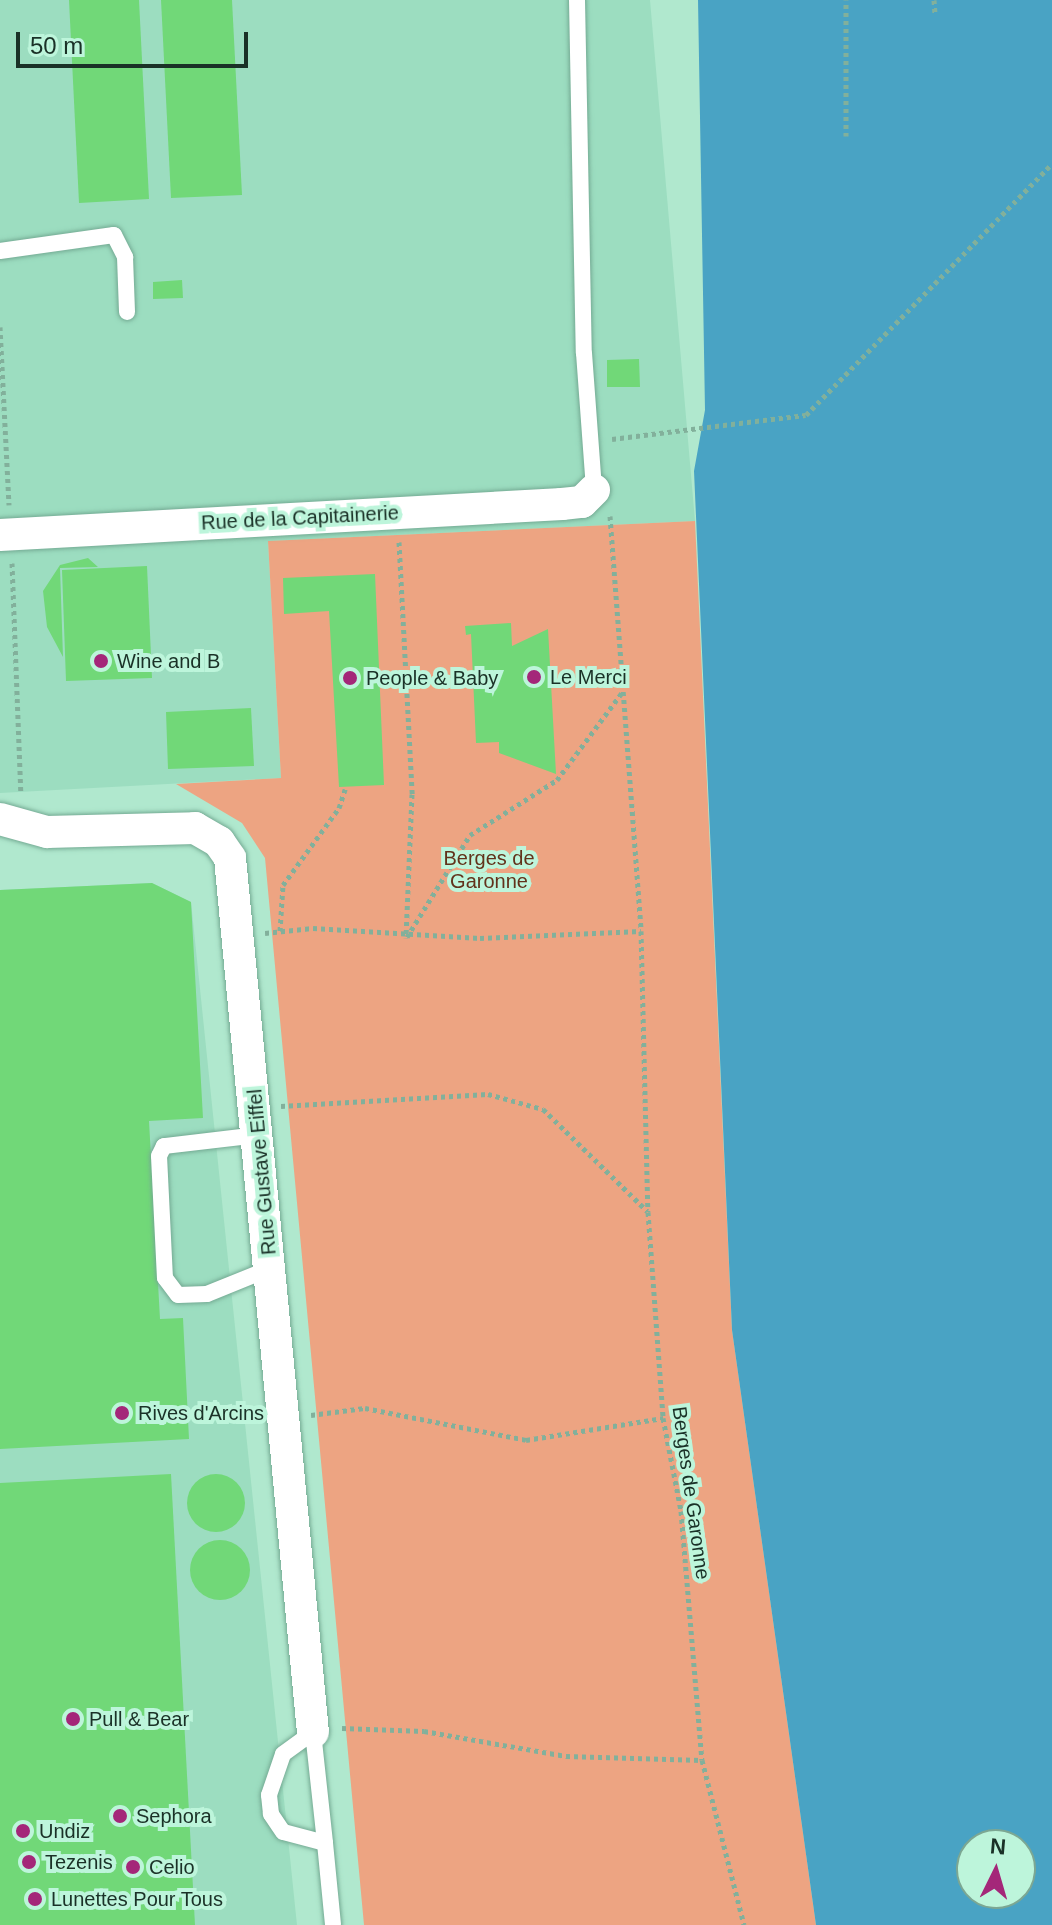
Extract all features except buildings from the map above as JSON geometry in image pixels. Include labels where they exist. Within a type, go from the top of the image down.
[{"type":"street","name":"Rue de la Capitainerie","points":[[0,535],[582,502],[594,490]]},
{"type":"street","name":"Rue Gustave Eiffel","points":[[0,819],[47,832],[195,828],[219,842],[230,858],[286,1418],[313,1732]]},
{"type":"lane","points":[[577,0],[594,490]]},
{"type":"lane","points":[[0,251],[114,235],[125,257],[127,312]]},
{"type":"lane","points":[[257,1122],[164,1146],[159,1156],[165,1278],[178,1295],[207,1294],[271,1268]]},
{"type":"lane","points":[[313,1732],[283,1754],[269,1795],[271,1814],[283,1832],[325,1843]]},
{"type":"lane","points":[[313,1732],[333,1925]]},
{"type":"path","points":[[846,0],[846,136]]},
{"type":"path","points":[[934,0],[935,14]]},
{"type":"path","points":[[591,441],[806,415],[1052,164]]},
{"type":"path","name":"Berges de Garonne","points":[[594,490],[610,516],[624,690],[641,931],[648,1212],[663,1418],[681,1511],[702,1760],[744,1925]]},
{"type":"path","points":[[398,513],[412,794],[406,938]]},
{"type":"path","points":[[406,938],[470,835],[557,780],[624,690]]},
{"type":"path","points":[[280,931],[283,885],[339,808],[345,789]]},
{"type":"path","points":[[240,936],[313,928],[406,938],[641,931]]},
{"type":"path","points":[[257,1122],[488,1094],[543,1109],[648,1212]]},
{"type":"path","points":[[286,1418],[365,1408],[526,1440],[663,1418]]},
{"type":"path","points":[[313,1732],[355,1726],[424,1731],[566,1756],[702,1760]]},
{"type":"shaded area","points":[[0,0],[650,0],[695,521],[268,541],[281,778],[0,793]]},
{"type":"shaded area","name":"Rives d'Arcins","points":[[152,883],[191,902],[297,1925],[0,1925],[0,890]]},
{"type":"green space","name":"Berges de Garonne","points":[[695,521],[732,1330],[816,1925],[364,1925],[265,858],[242,823],[176,784],[281,778],[268,541]]},
{"type":"water","points":[[698,0],[1052,0],[1052,1925],[816,1925],[732,1330],[694,471],[705,410]]},
{"type":"place","name":"Wine and B","points":[[101,661]]},
{"type":"place","name":"Le Merci","points":[[534,677]]},
{"type":"place","name":"People & Baby","points":[[350,678]]},
{"type":"place","name":"Rives d'Arcins","points":[[122,1413]]},
{"type":"place","name":"Pull & Bear","points":[[73,1719]]},
{"type":"place","name":"Sephora","points":[[120,1816]]},
{"type":"place","name":"Undiz","points":[[23,1831]]},
{"type":"place","name":"Tezenis","points":[[29,1862]]},
{"type":"place","name":"Celio","points":[[133,1867]]},
{"type":"place","name":"Lunettes Pour Tous","points":[[35,1899]]}]
